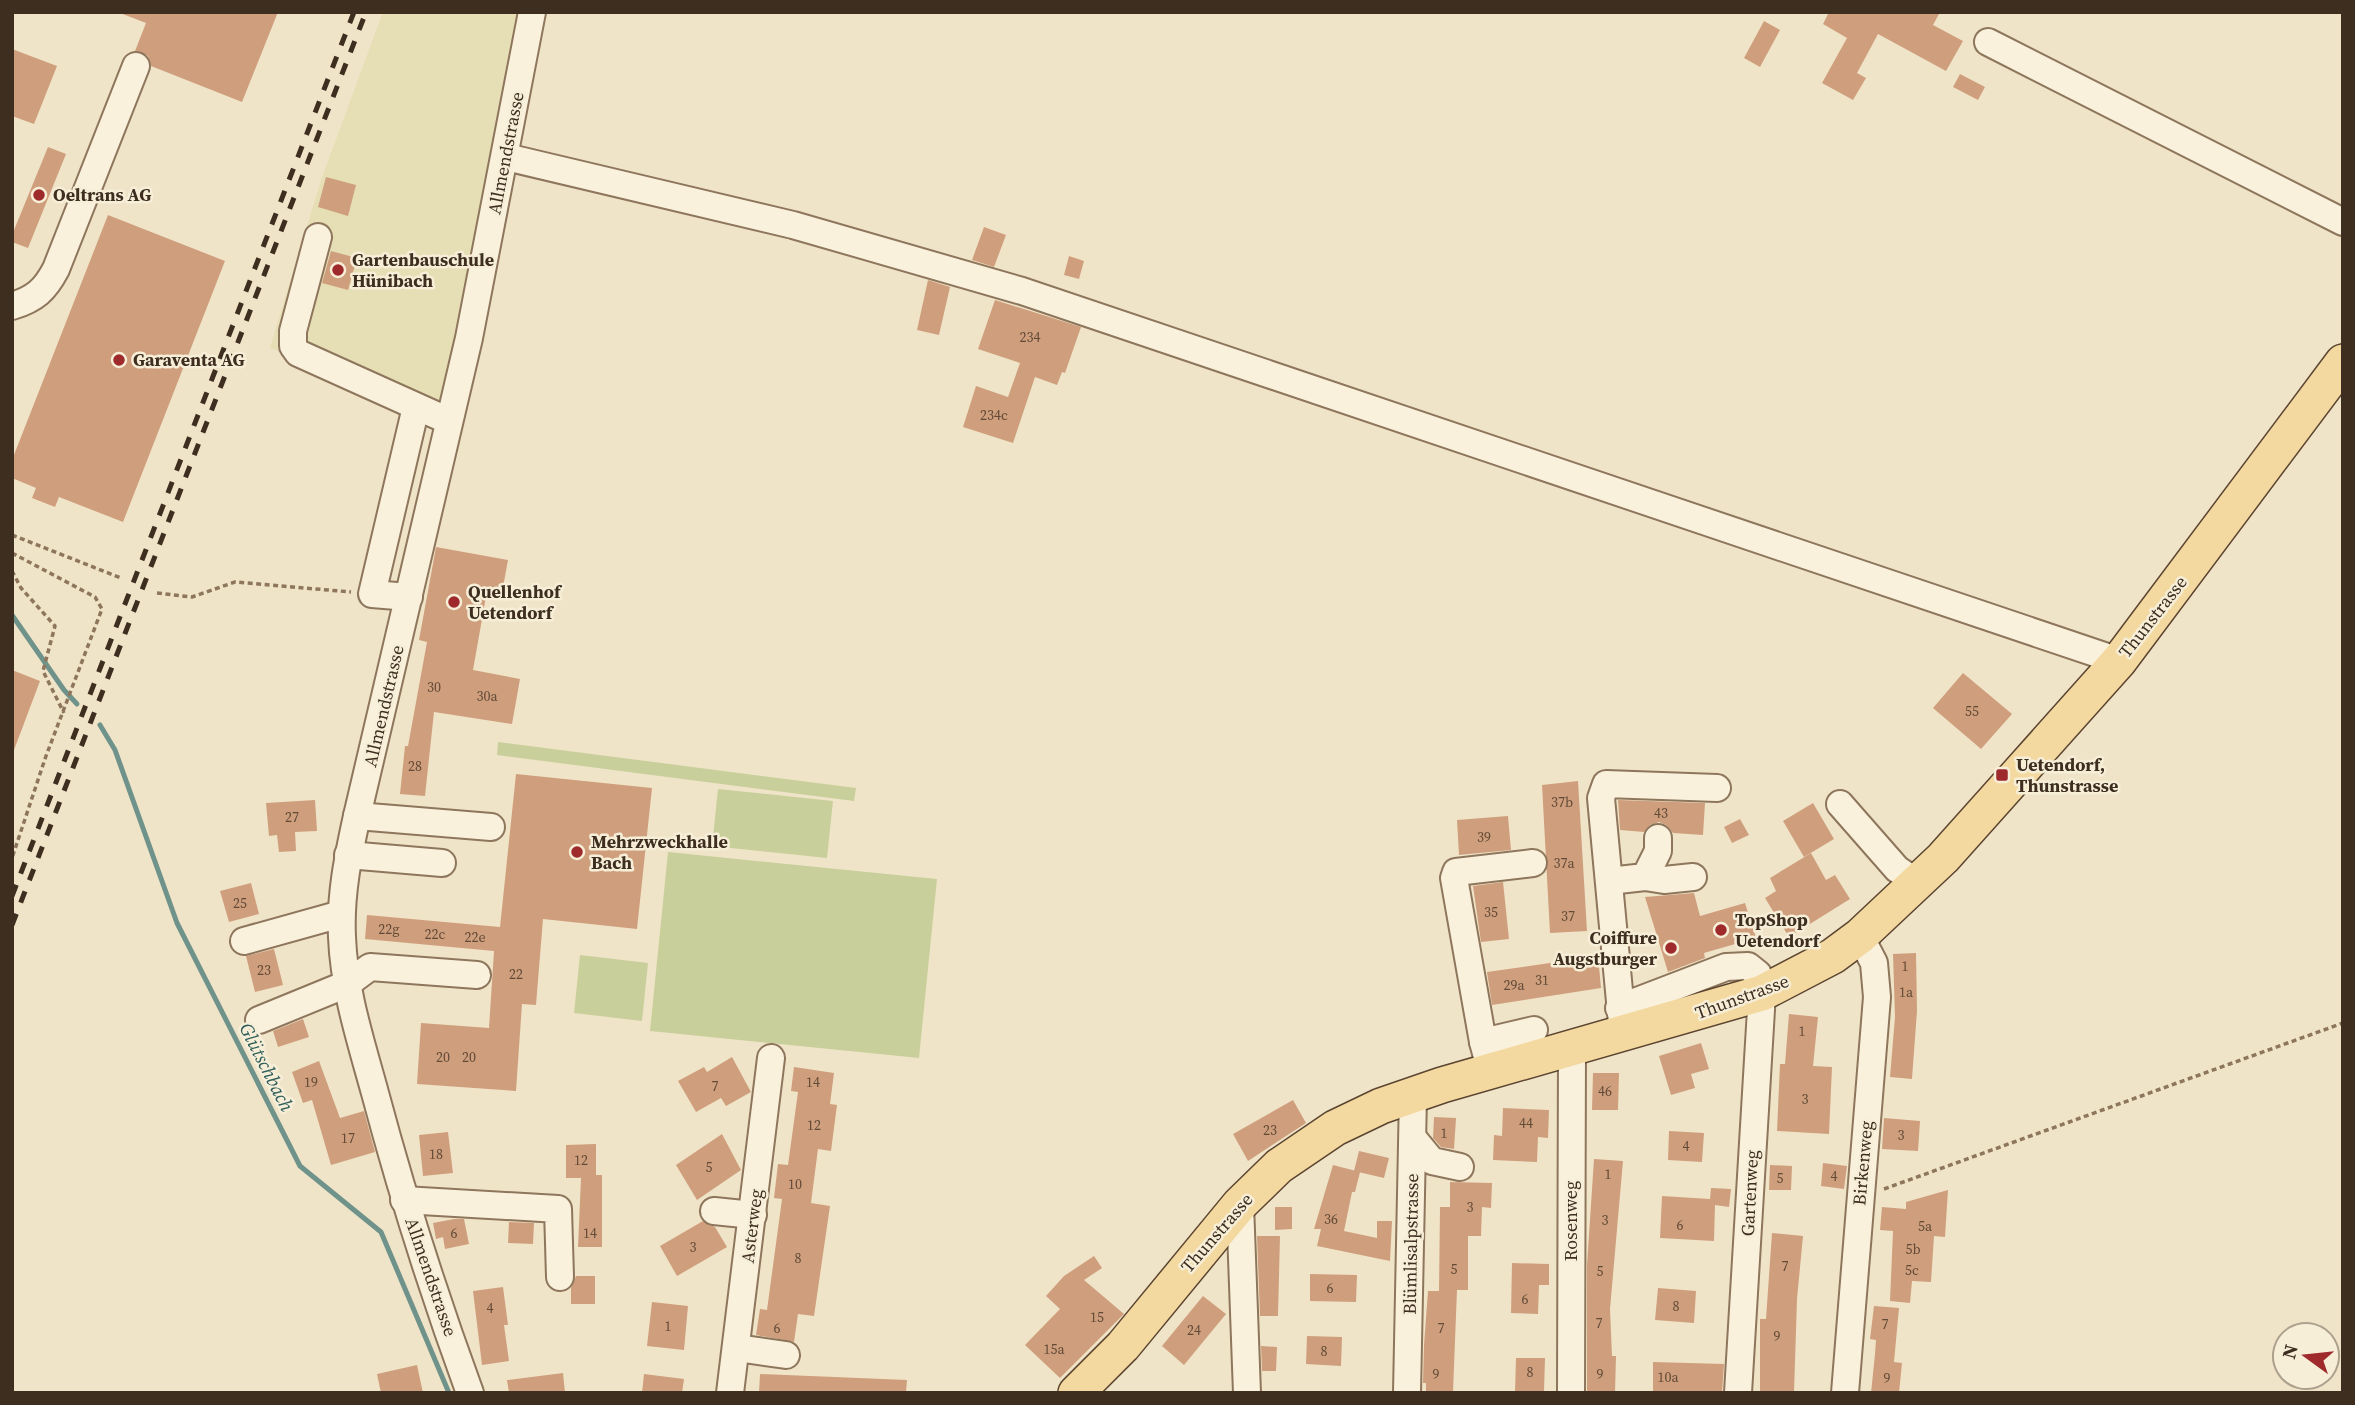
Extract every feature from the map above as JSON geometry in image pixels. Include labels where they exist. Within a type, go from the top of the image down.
[{"type":"main road","name":"Thunstrasse","points":[[1076,1393],[1123,1346],[1240,1204],[1279,1166],[1322,1135],[1373,1109],[1413,1095],[1487,1057],[1572,1049],[1621,1021],[1762,993],[1801,975],[1860,936],[1917,883],[2119,661],[2343,362]]},
{"type":"street","name":"Allmendstrasse","points":[[470,1393],[404,1200],[347,985],[341,914],[348,855],[449,421],[506,157],[532,12]]},
{"type":"street","points":[[1989,41],[2343,222]]},
{"type":"street","points":[[12,306],[30,300],[46,288],[56,270],[136,66]]},
{"type":"street","points":[[506,157],[793,225],[1022,291],[2119,661]]},
{"type":"street","points":[[318,237],[294,324],[293,346],[305,357],[449,421]]},
{"type":"street","points":[[409,597],[372,594],[416,407]]},
{"type":"street","points":[[1621,1021],[1601,798],[1606,784],[1717,788]]},
{"type":"street","points":[[1840,804],[1897,869],[1917,883]]},
{"type":"street","points":[[357,816],[491,827]]},
{"type":"street","points":[[1645,877],[1658,851],[1658,838]]},
{"type":"street","points":[[348,855],[442,863]]},
{"type":"street","points":[[1533,863],[1457,872],[1454,878],[1487,1057],[1534,1030]]},
{"type":"street","points":[[1454,878],[1502,876]]},
{"type":"street","points":[[1609,881],[1645,877],[1664,880],[1693,877]]},
{"type":"street","points":[[244,941],[341,914]]},
{"type":"street","name":"Birkenweg","points":[[1845,1393],[1877,988],[1874,962],[1860,936]]},
{"type":"street","points":[[259,1020],[347,985],[370,967],[477,975]]},
{"type":"street","name":"Gartenweg","points":[[1738,1393],[1762,993]]},
{"type":"street","name":"Rosenweg","points":[[1571,1393],[1572,1049]]},
{"type":"street","name":"Asterweg","points":[[730,1393],[771,1058]]},
{"type":"street","name":"Blümlisalpstrasse","points":[[1408,1393],[1413,1095]]},
{"type":"street","points":[[1413,1138],[1432,1161],[1460,1167]]},
{"type":"street","points":[[404,1200],[558,1209],[559,1277]]},
{"type":"street","points":[[1240,1204],[1247,1393]]},
{"type":"street","points":[[714,1211],[753,1215]]},
{"type":"street","points":[[737,1348],[786,1355]]},
{"type":"path","points":[[12,535],[121,578]]},
{"type":"path","points":[[12,553],[95,597],[101,605],[101,616],[37,781],[12,859]]},
{"type":"path","points":[[12,571],[21,588],[55,626],[43,666],[64,713]]},
{"type":"path","points":[[158,593],[192,597],[235,582],[372,594]]},
{"type":"path","points":[[1860,1197],[2343,1023]]},
{"type":"shaded area","name":"Gartenbauschule Hünibach","points":[[383,12],[521,12],[494,169],[441,405],[270,348],[322,177]]},
{"type":"green space","points":[[498,742],[856,788],[854,801],[497,755]]},
{"type":"green space","points":[[718,789],[833,801],[827,858],[712,846]]},
{"type":"green space","points":[[668,852],[937,879],[919,1058],[650,1031]]},
{"type":"green space","points":[[580,955],[648,963],[642,1021],[574,1013]]},
{"type":"building","points":[[278,12],[242,102],[151,66],[148,56],[135,51],[146,23],[120,13]]},
{"type":"building","points":[[1829,12],[1940,12],[1933,25],[1963,41],[1946,71],[1878,34],[1857,73],[1866,78],[1853,100],[1822,83],[1847,38],[1823,24]]},
{"type":"building","points":[[1764,21],[1780,30],[1760,67],[1744,58]]},
{"type":"building","points":[[12,49],[57,66],[34,124],[12,116]]},
{"type":"building","points":[[1960,74],[1985,87],[1978,100],[1953,87]]},
{"type":"building","name":"Oeltrans AG","points":[[48,147],[66,154],[28,248],[12,242],[12,235]]},
{"type":"building","points":[[326,177],[356,185],[348,216],[318,207]]},
{"type":"building","name":"Garaventa AG","points":[[108,215],[225,261],[123,522],[59,497],[55,507],[32,498],[36,488],[12,478],[12,460]]},
{"type":"building","points":[[984,227],[1006,235],[994,267],[972,260]]},
{"type":"building","name":"Gartenbauschule Hünibach","points":[[331,251],[357,258],[348,290],[322,283]]},
{"type":"building","points":[[1069,256],[1084,261],[1079,279],[1064,275]]},
{"type":"building","points":[[928,280],[950,287],[939,335],[917,330]]},
{"type":"building","points":[[995,300],[1081,327],[1065,373],[1062,372],[1057,385],[1035,377],[1013,443],[963,427],[976,386],[1008,397],[1020,363],[978,349]]},
{"type":"building","points":[[436,547],[508,560],[502,593],[487,591],[473,670],[520,679],[512,724],[434,712],[425,796],[400,794],[405,746],[408,746],[427,642],[419,640]]},
{"type":"building","points":[[12,670],[40,681],[14,750],[12,749]]},
{"type":"building","points":[[1963,673],[2012,714],[1981,749],[1933,708]]},
{"type":"building","points":[[516,774],[652,788],[637,929],[543,919],[536,1005],[522,1004],[516,1091],[417,1084],[421,1023],[489,1028],[494,951],[365,939],[367,915],[500,927]]},
{"type":"building","points":[[1578,781],[1587,931],[1550,933],[1542,785]]},
{"type":"building","points":[[315,800],[317,831],[295,832],[296,851],[279,852],[277,835],[269,836],[266,803]]},
{"type":"building","points":[[1618,800],[1705,803],[1703,835],[1673,833],[1659,822],[1650,825],[1644,832],[1620,830]]},
{"type":"building","points":[[1813,803],[1834,839],[1804,857],[1783,821]]},
{"type":"building","points":[[1508,816],[1511,850],[1459,855],[1457,820]]},
{"type":"building","points":[[1740,819],[1749,835],[1732,843],[1724,827]]},
{"type":"building","points":[[1811,853],[1826,880],[1835,875],[1850,899],[1789,937],[1765,898],[1776,891],[1770,878]]},
{"type":"building","points":[[1503,882],[1509,939],[1481,942],[1473,886]]},
{"type":"building","points":[[251,883],[259,914],[229,922],[220,891]]},
{"type":"building","points":[[1694,893],[1700,916],[1745,903],[1756,938],[1704,953],[1705,958],[1668,972],[1645,897]]},
{"type":"building","points":[[274,949],[283,985],[255,992],[246,956]]},
{"type":"building","points":[[1916,953],[1917,1011],[1912,1079],[1890,1077],[1895,1017],[1893,954]]},
{"type":"building","points":[[1598,956],[1601,988],[1492,1005],[1487,972]]},
{"type":"building","points":[[1789,1014],[1818,1017],[1813,1066],[1832,1067],[1829,1134],[1777,1131],[1780,1064],[1785,1064]]},
{"type":"building","points":[[303,1019],[309,1037],[278,1047],[273,1031]]},
{"type":"building","points":[[1701,1043],[1709,1069],[1691,1074],[1695,1088],[1671,1095],[1659,1056]]},
{"type":"building","points":[[732,1057],[751,1092],[726,1106],[721,1098],[696,1112],[678,1081],[704,1067],[707,1072]]},
{"type":"building","points":[[319,1061],[340,1118],[364,1111],[375,1152],[331,1165],[312,1100],[303,1103],[292,1072]]},
{"type":"building","points":[[794,1067],[834,1073],[830,1104],[837,1105],[831,1151],[818,1149],[811,1203],[830,1206],[814,1316],[798,1314],[794,1342],[756,1335],[760,1309],[767,1310],[782,1199],[774,1198],[778,1164],[788,1165],[798,1092],[791,1091]]},
{"type":"building","points":[[1593,1073],[1619,1073],[1618,1110],[1592,1110]]},
{"type":"building","points":[[1293,1100],[1306,1123],[1248,1161],[1233,1134]]},
{"type":"building","points":[[1503,1108],[1549,1110],[1548,1138],[1538,1137],[1537,1162],[1493,1160],[1494,1135],[1502,1136]]},
{"type":"building","points":[[1434,1117],[1456,1118],[1454,1149],[1441,1147],[1433,1138]]},
{"type":"building","points":[[1884,1118],[1920,1121],[1918,1151],[1882,1149]]},
{"type":"building","points":[[1669,1131],[1704,1133],[1702,1162],[1668,1160]]},
{"type":"building","points":[[448,1132],[453,1173],[423,1176],[419,1135]]},
{"type":"building","points":[[722,1134],[741,1170],[697,1200],[676,1165]]},
{"type":"building","points":[[596,1144],[596,1175],[602,1175],[602,1247],[578,1247],[581,1178],[566,1178],[566,1145]]},
{"type":"building","points":[[1359,1151],[1389,1158],[1384,1178],[1354,1171]]},
{"type":"building","points":[[1594,1159],[1623,1161],[1610,1309],[1612,1356],[1616,1356],[1615,1393],[1587,1393],[1587,1265]]},
{"type":"building","points":[[1823,1163],[1847,1166],[1844,1189],[1821,1186]]},
{"type":"building","points":[[1333,1165],[1360,1172],[1355,1192],[1352,1192],[1344,1231],[1377,1238],[1377,1221],[1392,1221],[1390,1261],[1317,1246],[1321,1229],[1314,1229]]},
{"type":"building","points":[[1770,1165],[1792,1166],[1791,1190],[1769,1190]]},
{"type":"building","points":[[1450,1182],[1492,1183],[1491,1208],[1482,1207],[1481,1236],[1468,1236],[1468,1290],[1457,1290],[1453,1392],[1426,1391],[1426,1383],[1423,1383],[1428,1291],[1439,1291],[1440,1207],[1450,1207]]},
{"type":"building","points":[[1711,1188],[1731,1189],[1729,1207],[1715,1205],[1714,1241],[1660,1238],[1662,1196],[1710,1199]]},
{"type":"building","points":[[1948,1190],[1945,1237],[1934,1236],[1931,1282],[1912,1281],[1910,1303],[1890,1301],[1893,1231],[1880,1230],[1882,1207],[1906,1209],[1906,1202]]},
{"type":"building","points":[[1275,1207],[1292,1207],[1292,1229],[1275,1230]]},
{"type":"building","points":[[464,1219],[469,1244],[445,1249],[443,1237],[436,1239],[433,1223]]},
{"type":"building","points":[[703,1221],[715,1227],[727,1247],[677,1276],[660,1246]]},
{"type":"building","points":[[509,1222],[534,1223],[533,1244],[508,1243]]},
{"type":"building","points":[[1772,1233],[1803,1236],[1797,1299],[1794,1393],[1760,1393],[1760,1319],[1766,1319]]},
{"type":"building","points":[[1257,1236],[1280,1236],[1278,1316],[1260,1316]]},
{"type":"building","points":[[1094,1256],[1102,1268],[1084,1280],[1124,1314],[1060,1378],[1025,1345],[1060,1309],[1046,1296],[1064,1276]]},
{"type":"building","points":[[1512,1263],[1549,1264],[1549,1285],[1539,1285],[1538,1314],[1511,1313]]},
{"type":"building","points":[[1310,1274],[1357,1275],[1356,1302],[1310,1301]]},
{"type":"building","points":[[576,1276],[595,1276],[595,1304],[571,1304],[571,1288]]},
{"type":"building","points":[[503,1287],[509,1361],[482,1365],[473,1291]]},
{"type":"building","points":[[1658,1288],[1696,1291],[1694,1323],[1655,1320]]},
{"type":"building","points":[[1203,1296],[1226,1314],[1184,1365],[1162,1346]]},
{"type":"building","points":[[652,1302],[688,1306],[684,1350],[647,1346]]},
{"type":"building","points":[[1874,1306],[1899,1308],[1894,1362],[1902,1363],[1899,1393],[1871,1393],[1876,1340],[1870,1339]]},
{"type":"building","points":[[1307,1336],[1342,1337],[1341,1366],[1306,1364]]},
{"type":"building","points":[[1261,1346],[1277,1347],[1276,1371],[1262,1371]]},
{"type":"building","points":[[1516,1358],[1545,1358],[1544,1392],[1515,1392]]},
{"type":"building","points":[[1653,1362],[1724,1364],[1722,1393],[1653,1393]]},
{"type":"building","points":[[417,1365],[423,1393],[381,1393],[377,1374]]},
{"type":"building","points":[[563,1373],[565,1393],[509,1393],[507,1380]]},
{"type":"building","points":[[644,1374],[684,1379],[682,1393],[642,1393]]},
{"type":"building","points":[[760,1374],[907,1380],[906,1393],[759,1393]]},
{"type":"waterway","name":"Glütschbach","points":[[12,615],[64,690],[77,704]]},
{"type":"waterway","name":"Glütschbach","points":[[100,725],[115,750],[177,923],[300,1166],[381,1232],[449,1393]]},
{"type":"railway","points":[[12,896],[354,12]]},
{"type":"railway","points":[[12,925],[366,12]]},
{"type":"place","name":"Oeltrans AG","points":[[39,195]]},
{"type":"place","name":"Gartenbauschule Hünibach","points":[[338,270]]},
{"type":"place","name":"Garaventa AG","points":[[119,360]]},
{"type":"place","name":"Quellenhof Uetendorf","points":[[454,602]]},
{"type":"place","name":"Uetendorf, Thunstrasse","points":[[2002,775]]},
{"type":"place","name":"Mehrzweckhalle Bach","points":[[577,852]]},
{"type":"place","name":"TopShop Uetendorf","points":[[1721,930]]},
{"type":"place","name":"Coiffure Augstburger","points":[[1671,948]]}]
